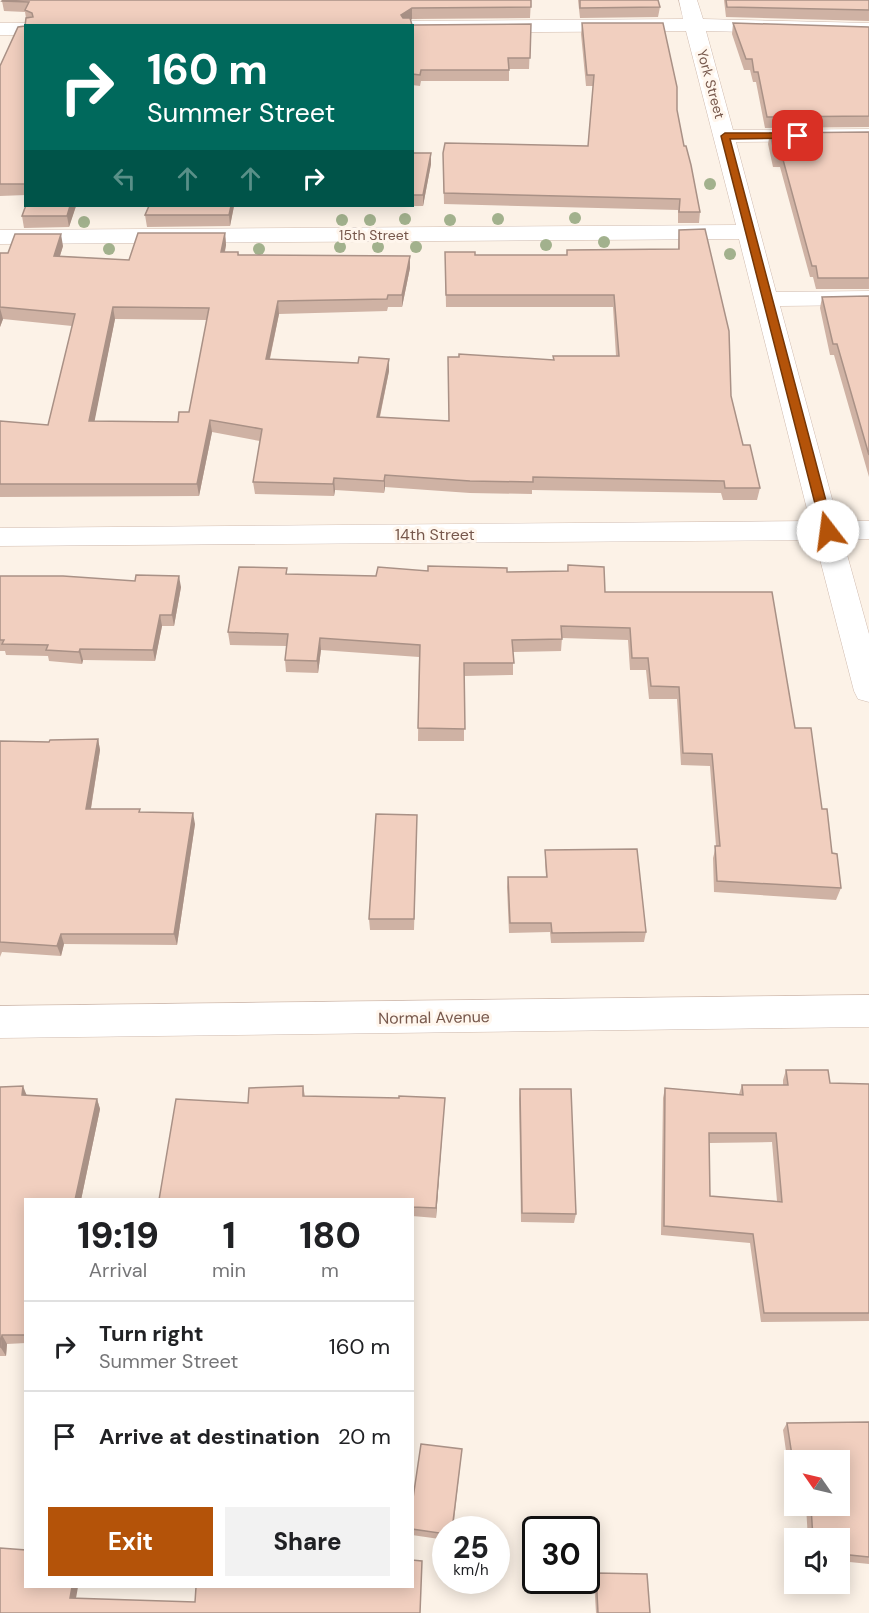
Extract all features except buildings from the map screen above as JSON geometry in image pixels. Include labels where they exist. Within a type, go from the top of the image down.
[{"type":"street","name":"York Street","points":[[688,0],[869,691]]},
{"type":"street","points":[[414,27],[695,25],[869,29]]},
{"type":"street","points":[[0,29],[24,28]]},
{"type":"street","points":[[725,136],[869,135]]},
{"type":"street","name":"15th Street","points":[[0,237],[749,232]]},
{"type":"street","points":[[767,299],[869,298]]},
{"type":"street","name":"14th Street","points":[[0,537],[869,530]]},
{"type":"street","name":"Normal Avenue","points":[[0,1022],[869,1011]]},
{"type":"route","points":[[798,136],[725,136],[828,531]]}]
